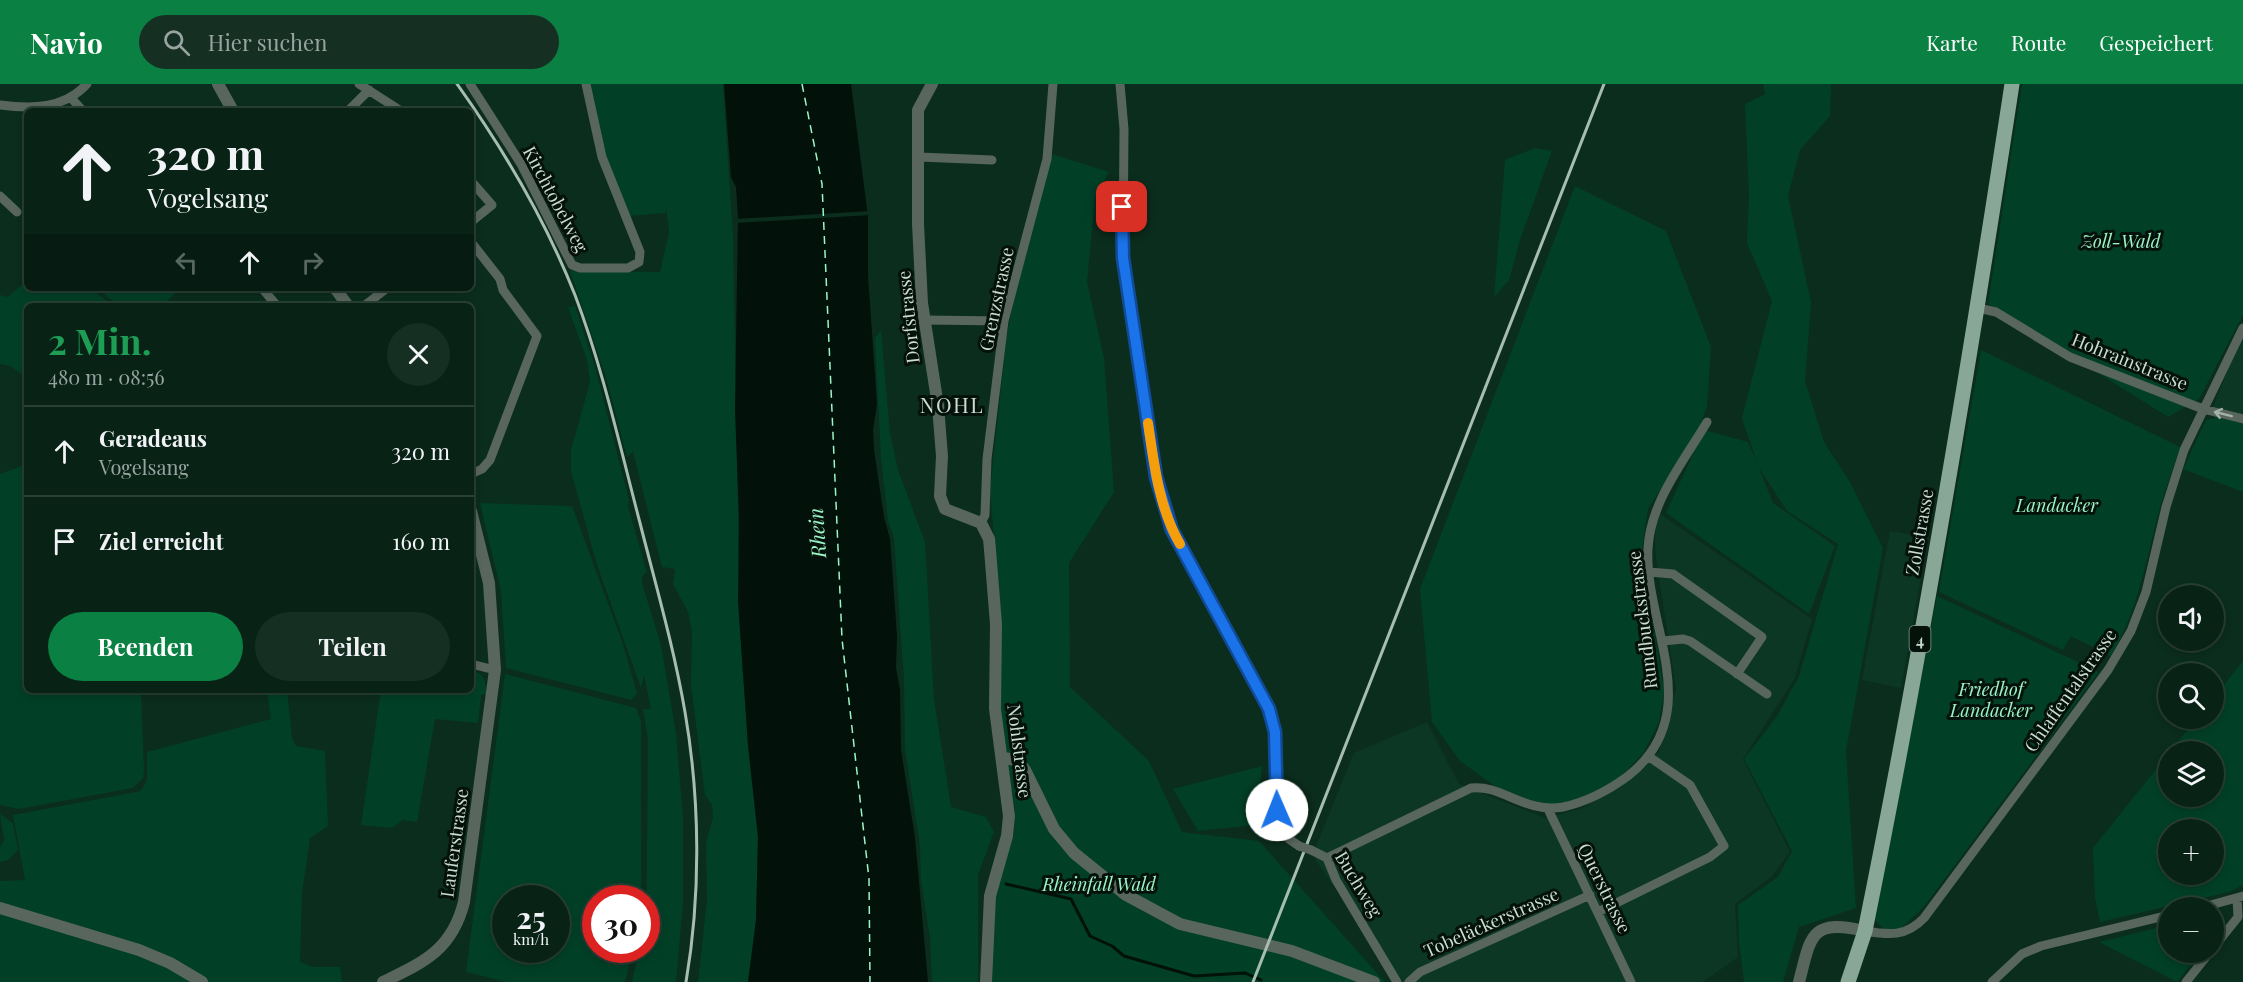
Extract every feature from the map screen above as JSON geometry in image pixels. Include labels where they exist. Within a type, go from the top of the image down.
[{"type":"main road","name":"Zollstrasse","points":[[1848,982],[1865,931],[1931,577],[1978,308],[2012,84]]},
{"type":"street","points":[[218,84],[231,108]]},
{"type":"street","points":[[359,84],[396,108]]},
{"type":"street","name":"Kirchtobelweg","points":[[470,84],[521,164],[572,265],[580,268],[632,267],[639,262],[640,252],[602,157],[586,84]]},
{"type":"street","name":"Dorfstrasse","points":[[932,84],[918,110],[918,224],[924,320],[941,433],[941,501],[945,509],[981,523]]},
{"type":"street","name":"Grenzstrasse","points":[[981,523],[985,514],[987,459],[1004,321],[1047,159],[1053,84]]},
{"type":"street","name":"Buchweg","points":[[1120,84],[1124,129],[1123,258],[1156,477],[1172,530],[1269,709],[1275,732],[1277,810],[1280,827],[1289,839],[1299,846],[1327,858],[1336,880],[1397,982]]},
{"type":"street","points":[[0,105],[37,108],[72,99],[80,86]]},
{"type":"street","points":[[351,108],[369,90]]},
{"type":"street","points":[[72,99],[80,108]]},
{"type":"street","points":[[919,157],[992,160]]},
{"type":"street","points":[[474,184],[492,205],[474,220]]},
{"type":"street","points":[[0,196],[17,212]]},
{"type":"street","points":[[474,246],[500,279],[503,290],[537,336],[490,460],[482,469],[474,473]]},
{"type":"street","points":[[264,291],[274,303]]},
{"type":"street","points":[[368,303],[383,291]]},
{"type":"street","name":"Hohrainstrasse","points":[[1978,308],[1996,312],[2070,357],[2203,409],[2243,419]]},
{"type":"street","points":[[924,320],[1004,321]]},
{"type":"street","name":"Chlaffentalstrasse","points":[[1865,931],[1898,934],[1915,928],[2108,670],[2131,631],[2146,592],[2176,470],[2243,328]]},
{"type":"street","name":"Rundbuckstrasse","points":[[1327,858],[1471,788],[1485,788],[1528,806],[1548,809],[1587,800],[1624,778],[1648,756],[1662,725],[1667,704],[1668,680],[1648,548],[1655,510],[1707,422]]},
{"type":"street","name":"Lauferstrasse","points":[[383,982],[437,952],[460,919],[469,870],[495,670],[489,583],[474,523]]},
{"type":"street","name":"Nohlstrasse","points":[[981,523],[989,539],[996,624],[995,709],[1009,816],[1007,836],[990,896],[986,982]]},
{"type":"street","points":[[1650,572],[1673,574],[1762,637],[1737,674]]},
{"type":"street","points":[[1663,641],[1683,639],[1690,641],[1767,694]]},
{"type":"street","points":[[474,665],[495,670]]},
{"type":"street","points":[[1598,912],[1710,857],[1724,846],[1690,785],[1648,756]]},
{"type":"street","points":[[1003,758],[1017,760],[1025,770],[1054,829],[1074,853],[1126,895],[1180,924],[1292,951],[1374,982]]},
{"type":"street","name":"Querstrasse","points":[[1548,809],[1631,982]]},
{"type":"street","name":"Tobeläckerstrasse","points":[[1409,982],[1420,972],[1590,895]]},
{"type":"street","points":[[2224,901],[2240,897],[2238,917],[2224,934]]},
{"type":"street","points":[[0,909],[139,950],[170,963],[202,982]]},
{"type":"street","points":[[1992,982],[2022,954],[2041,946],[2158,918]]},
{"type":"street","points":[[1799,982],[1806,950],[1815,934],[1834,926],[1865,931]]},
{"type":"street","points":[[2186,982],[2201,963]]},
{"type":"shaded area","points":[[2243,330],[2243,418],[2212,410]]},
{"type":"shaded area","points":[[1656,511],[1812,619],[1795,678],[1743,759],[1790,852],[1771,877],[1735,904],[1738,957],[1703,982],[1403,982],[1316,861],[1316,846],[1354,753],[1427,722],[1459,784],[1545,818],[1581,809],[1628,781],[1659,752],[1676,689],[1655,551]]},
{"type":"shaded area","points":[[1890,531],[1928,538],[1901,688],[1862,680]]},
{"type":"green space","points":[[588,84],[723,84],[733,236],[740,626],[748,745],[758,837],[756,920],[748,982],[698,982],[707,900],[706,842],[713,818],[712,805],[705,795],[691,685],[692,632],[688,612],[673,584],[675,569],[662,567],[633,452],[627,457],[605,374],[570,271],[660,272],[669,232],[666,206],[666,213],[628,216],[604,157]]},
{"type":"green space","points":[[1763,84],[1831,84],[1830,116],[1800,150],[1788,196],[1811,302],[1805,381],[1824,442],[1850,482],[1883,548],[1846,751],[1856,908],[1799,927],[1783,982],[1744,982],[1739,942],[1738,905],[1778,877],[1792,851],[1744,759],[1777,716],[1799,676],[1838,544],[1787,511],[1759,468],[1773,503],[1835,546],[1809,614],[1666,513],[1704,430],[1748,442],[1757,463],[1742,418],[1772,301],[1747,243],[1749,196],[1745,104],[1765,94]]},
{"type":"green space","name":"Zoll-Wald","points":[[2022,84],[2243,84],[2243,315],[2199,399],[2168,417],[1988,304]]},
{"type":"green space","points":[[1535,148],[1552,151],[1521,237],[1509,280],[1494,297],[1505,160]]},
{"type":"green space","name":"Rheinfall Wald","points":[[1052,154],[1109,172],[1095,197],[1087,282],[1104,358],[1114,492],[1069,563],[1070,687],[1149,761],[1182,832],[1259,841],[1385,982],[990,982],[995,894],[1014,833],[1015,809],[998,705],[1002,630],[990,491],[1006,340],[1016,286]]},
{"type":"green space","points":[[1575,186],[1666,231],[1711,347],[1707,407],[1695,438],[1648,509],[1642,550],[1664,692],[1659,722],[1644,752],[1621,777],[1589,798],[1546,806],[1496,787],[1460,761],[1432,722],[1420,589]]},
{"type":"green space","points":[[24,283],[24,291],[94,291],[110,303],[24,303],[24,375],[10,366],[0,364],[0,295],[8,297]]},
{"type":"green space","points":[[100,291],[178,291],[165,303],[115,303]]},
{"type":"green space","points":[[575,306],[595,367],[629,500],[628,507],[647,572],[643,575],[642,583],[661,645],[676,733],[683,818],[683,902],[676,982],[632,982],[636,963],[660,963],[660,885],[647,885],[648,740],[643,709],[651,709],[644,675],[641,688],[597,565],[571,471],[571,450],[590,382],[587,360],[568,307]]},
{"type":"green space","points":[[881,330],[890,434],[898,470],[925,542],[934,699],[951,807],[986,817],[994,832],[978,875],[978,982],[932,982],[930,938],[921,881],[920,846],[905,749],[904,680],[894,538],[888,520],[881,458],[875,338]]},
{"type":"green space","name":"Landacker","points":[[1981,350],[2180,447],[2161,504],[2136,601],[2111,656],[2071,636],[2063,650],[1939,592]]},
{"type":"green space","points":[[2219,417],[2243,424],[2243,492],[2183,469],[2206,420]]},
{"type":"green space","points":[[24,465],[24,693],[141,693],[144,770],[143,778],[133,788],[19,809],[0,805],[0,474]]},
{"type":"green space","points":[[480,503],[572,506],[622,641],[637,693],[631,700],[506,668],[501,591]]},
{"type":"green space","name":"Friedhof Landacker","points":[[1937,596],[2099,672],[1923,908],[1900,929],[1884,929],[1875,920]]},
{"type":"green space","points":[[2243,661],[2243,885],[2229,892],[2208,897],[2158,897],[2158,909],[2100,922],[2095,898],[2093,848],[2158,767],[2158,807],[2224,807],[2224,741],[2178,741],[2189,729],[2224,729],[2224,685]]},
{"type":"green space","points":[[474,671],[482,676],[486,694],[481,695],[478,723],[435,719],[417,822],[403,820],[392,828],[361,825],[381,693],[474,693]]},
{"type":"green space","points":[[505,674],[636,708],[641,721],[641,885],[582,885],[582,963],[630,963],[625,982],[506,982],[466,972]]},
{"type":"green space","points":[[267,693],[287,693],[292,738],[296,746],[325,751],[328,826],[310,838],[302,893],[300,962],[313,967],[340,967],[342,982],[0,982],[0,881],[25,880],[13,815],[141,791],[147,780],[147,752],[271,719]]},
{"type":"green space","points":[[1262,766],[1256,825],[1198,831],[1173,789]]},
{"type":"green space","points":[[0,814],[13,823],[18,850],[8,860],[0,862],[0,847],[4,840]]},
{"type":"green space","points":[[2158,928],[2158,963],[2192,963],[2177,982],[2099,942]]},
{"type":"water","name":"Rhein","points":[[724,84],[851,84],[868,217],[868,276],[877,404],[873,430],[874,450],[884,517],[890,539],[897,636],[896,668],[900,690],[901,750],[915,838],[928,982],[748,982],[756,920],[758,837],[748,745],[738,602],[739,516],[735,410],[738,216],[736,187],[731,177]]},
{"type":"pier","points":[[870,211],[871,215],[735,223],[735,219]]},
{"type":"waterway","points":[[1006,884],[1071,899],[1090,936],[1112,946],[1124,956],[1194,976],[1245,973],[1261,980]]},
{"type":"ferry route","points":[[802,84],[822,184],[842,639],[869,879],[870,982]]},
{"type":"railway","points":[[457,84],[473,108]]},
{"type":"railway","points":[[1253,982],[1604,84]]},
{"type":"railway","points":[[474,109],[537,212],[575,295],[603,380],[676,664],[690,745],[696,813],[694,915],[686,982]]},
{"type":"slow traffic","points":[[1148,423],[1156,477],[1172,530],[1180,544]]},
{"type":"district","name":"NOHL","points":[[952,404]]},
{"type":"route","points":[[1122,207],[1123,258],[1156,477],[1172,530],[1223,620],[1269,709],[1275,732],[1277,810]]}]
